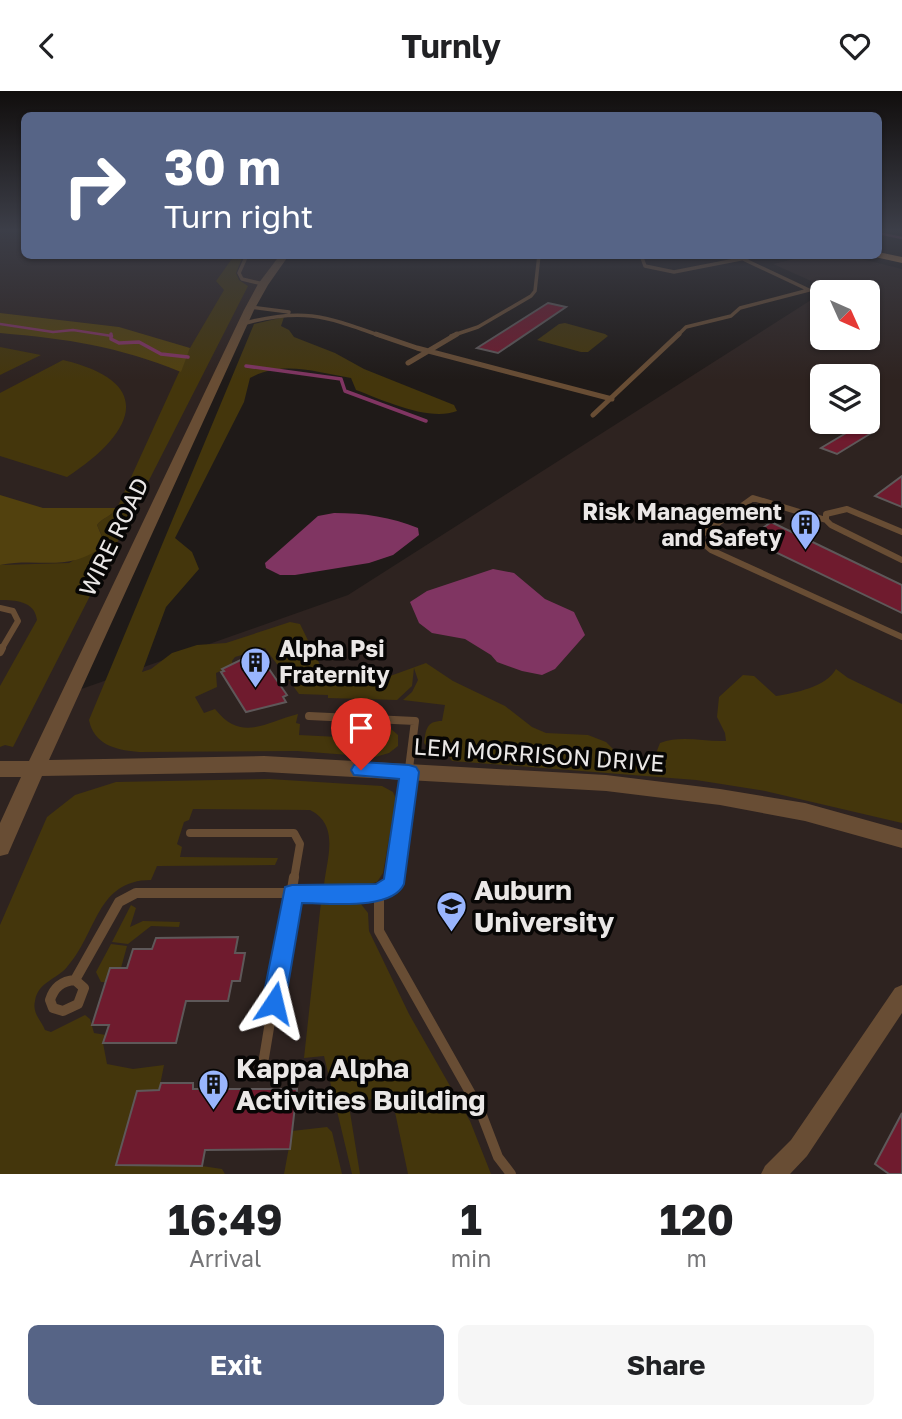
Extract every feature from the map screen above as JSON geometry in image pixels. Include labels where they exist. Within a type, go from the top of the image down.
[{"type":"street","name":"WIRE ROAD","points":[[0,847],[246,315],[266,280]]},
{"type":"street","name":"LEM MORRISON DRIVE","points":[[0,769],[264,764],[606,783],[720,797],[805,812],[902,839]]},
{"type":"street","points":[[773,1174],[799,1148],[902,995]]},
{"type":"lane","points":[[245,280],[263,284]]},
{"type":"lane","points":[[408,363],[450,337],[478,327],[531,296],[535,291],[536,280]]},
{"type":"lane","points":[[593,415],[686,327],[731,316],[740,308],[809,290],[787,280]]},
{"type":"lane","points":[[246,315],[266,317],[300,314]]},
{"type":"lane","points":[[246,315],[300,314],[338,319],[429,350],[612,399]]},
{"type":"lane","points":[[902,560],[856,539],[826,520],[753,498],[697,538],[711,550],[902,637]]},
{"type":"lane","points":[[826,520],[826,514],[831,511],[847,509],[902,533]]},
{"type":"lane","points":[[0,608],[13,611],[18,621],[0,652]]},
{"type":"lane","points":[[75,980],[119,902],[126,895],[379,893],[394,884],[415,721],[309,716]]},
{"type":"lane","points":[[190,832],[293,833],[300,844],[264,1058]]},
{"type":"lane","points":[[379,893],[379,931],[480,1110],[498,1157],[511,1174]]},
{"type":"shaded area","name":"Auburn University","points":[[0,280],[267,280],[70,693],[348,595],[810,301],[810,350],[880,350],[880,280],[808,280],[902,280],[902,1174],[0,1174]]},
{"type":"shaded area","points":[[239,280],[248,286],[13,747],[0,747],[0,686],[37,620],[28,605],[18,601],[0,600],[0,565],[69,563],[105,543],[97,525],[117,508],[190,348],[224,290],[216,281]]},
{"type":"shaded area","points":[[0,313],[119,327],[190,348],[181,372],[92,345],[0,333]]},
{"type":"shaded area","points":[[284,317],[281,326],[289,330],[294,337],[454,405],[457,411],[446,414],[420,412],[356,390],[351,378],[312,371],[274,370],[250,378],[244,402],[175,538],[192,552],[199,569],[166,607],[142,672],[151,669],[172,653],[197,645],[226,643],[290,622],[300,624],[326,677],[368,684],[426,663],[453,681],[505,706],[532,727],[546,733],[588,735],[606,742],[621,757],[651,766],[660,743],[684,739],[726,741],[717,717],[719,697],[743,675],[754,676],[776,696],[818,685],[836,669],[848,678],[902,704],[902,823],[765,791],[696,780],[452,761],[448,755],[436,756],[424,743],[426,730],[430,725],[442,721],[445,705],[403,700],[412,692],[418,680],[414,668],[412,686],[397,700],[328,698],[328,695],[299,694],[265,648],[235,657],[233,665],[216,673],[217,687],[195,697],[204,713],[215,709],[225,719],[244,728],[264,725],[298,714],[296,723],[300,724],[299,735],[377,739],[379,729],[391,729],[398,735],[398,746],[389,753],[375,757],[297,751],[139,752],[114,748],[101,741],[89,720],[254,324]]},
{"type":"shaded area","points":[[565,323],[608,336],[588,352],[537,340],[559,324]]},
{"type":"shaded area","points":[[0,347],[41,355],[0,375]]},
{"type":"shaded area","points":[[63,360],[94,370],[114,382],[124,396],[126,411],[120,428],[107,444],[67,477],[0,456],[0,393]]},
{"type":"shaded area","points":[[0,495],[43,508],[117,508],[97,525],[105,544],[92,553],[67,562],[0,565]]},
{"type":"shaded area","points":[[334,513],[387,518],[418,528],[419,535],[393,555],[369,563],[295,575],[280,575],[266,568],[265,563],[318,516]]},
{"type":"shaded area","points":[[493,569],[514,573],[545,599],[574,612],[585,635],[555,669],[542,675],[522,671],[497,662],[491,655],[465,639],[432,633],[419,623],[410,602],[427,591]]},
{"type":"shaded area","points":[[269,779],[382,786],[393,792],[396,799],[383,873],[377,882],[324,885],[329,853],[328,833],[319,816],[310,810],[193,809],[189,820],[184,822],[177,844],[182,847],[180,857],[278,858],[275,865],[157,866],[151,880],[133,882],[108,899],[77,954],[63,971],[40,989],[34,1005],[45,1030],[51,1032],[85,1015],[90,1019],[94,1033],[106,1035],[103,1043],[107,1064],[133,1069],[164,1065],[159,1090],[137,1091],[116,1165],[202,1166],[222,1169],[225,1174],[0,1174],[0,925],[47,817],[75,795],[116,782]]},
{"type":"shaded area","points":[[321,902],[361,904],[368,913],[369,931],[409,1014],[470,1121],[491,1174],[408,1174],[391,1093],[349,1106],[360,1174],[352,1174],[324,1056],[304,1058]]},
{"type":"shaded area","points":[[131,905],[136,908],[130,927],[143,921],[180,922],[179,927],[151,926],[128,944],[112,942]]},
{"type":"shaded area","points":[[111,944],[127,946],[121,968],[110,968],[106,982],[101,982],[96,972]]},
{"type":"shaded area","points":[[327,1127],[332,1132],[342,1174],[284,1174],[292,1131]]},
{"type":"building","points":[[548,303],[566,307],[498,353],[477,348]]},
{"type":"building","points":[[845,434],[870,434],[837,454],[821,448]]},
{"type":"building","points":[[902,476],[902,507],[875,496]]},
{"type":"building","name":"Risk Management and Safety","points":[[771,522],[902,585],[902,613],[748,539]]},
{"type":"building","name":"Alpha Psi Fraternity","points":[[253,654],[256,658],[260,656],[287,695],[283,697],[286,702],[246,712],[221,672],[224,671],[222,669]]},
{"type":"building","points":[[238,937],[235,953],[245,953],[240,981],[232,981],[228,1001],[186,1001],[176,1043],[103,1043],[109,1025],[92,1025],[110,968],[127,968],[133,949],[152,949],[156,938]]},
{"type":"building","name":"Kappa Alpha Activities Building","points":[[161,1083],[193,1083],[193,1089],[297,1089],[290,1149],[205,1150],[202,1166],[116,1165],[137,1091],[159,1090]]},
{"type":"building","points":[[902,1113],[902,1174],[889,1174],[875,1164]]},
{"type":"waterway","points":[[0,324],[53,332],[73,330],[111,336]]},
{"type":"waterway","points":[[111,336],[111,339],[119,343],[139,342],[161,354],[188,357]]},
{"type":"waterway","points":[[246,366],[341,379],[345,391],[426,421]]},
{"type":"place","name":"Risk Management and Safety","points":[[805,552]]},
{"type":"place","name":"Alpha Psi Fraternity","points":[[256,689]]},
{"type":"place","name":"Auburn University","points":[[451,933]]},
{"type":"place","name":"Kappa Alpha Activities Building","points":[[213,1111]]},
{"type":"route","points":[[274,1003],[292,894],[379,893],[394,884],[409,772],[361,770]]}]
